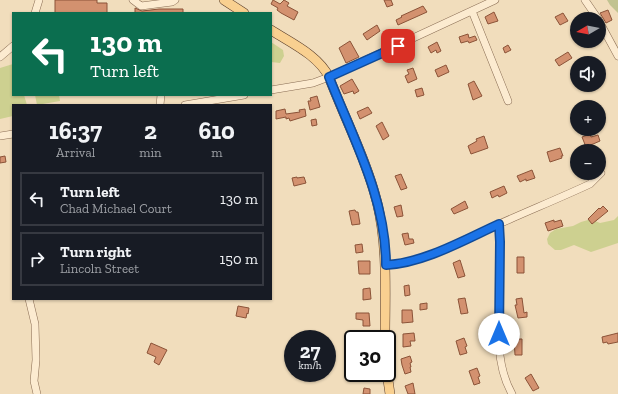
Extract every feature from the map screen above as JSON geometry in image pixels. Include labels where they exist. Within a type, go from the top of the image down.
[{"type":"main road","points":[[224,0],[242,12]]},
{"type":"main road","points":[[272,31],[309,55],[324,68],[370,176],[380,216],[386,265],[385,330]]},
{"type":"main road","points":[[388,382],[390,394]]},
{"type":"street","points":[[35,12],[39,0]]},
{"type":"street","points":[[133,0],[141,6],[157,2],[172,2],[175,0]]},
{"type":"street","points":[[272,90],[313,82],[329,77],[496,0]]},
{"type":"street","points":[[585,0],[593,12]]},
{"type":"street","points":[[472,11],[508,101]]},
{"type":"street","points":[[606,34],[618,56]]},
{"type":"street","points":[[0,57],[12,47]]},
{"type":"street","points":[[190,104],[234,96]]},
{"type":"street","points":[[0,136],[12,134]]},
{"type":"street","points":[[386,265],[411,261],[451,246],[590,184],[594,180]]},
{"type":"street","points":[[499,224],[499,350],[504,376],[512,394]]},
{"type":"street","points":[[29,300],[35,324],[36,360],[34,381],[37,394]]},
{"type":"green space","points":[[607,0],[618,0],[618,13],[610,5]]},
{"type":"green space","points":[[272,43],[283,50],[284,56],[280,63],[272,62]]},
{"type":"green space","points":[[12,64],[12,96],[24,96],[27,104],[12,104],[12,116],[0,119],[0,68]]},
{"type":"green space","points":[[35,96],[59,96],[60,101],[37,104]]},
{"type":"green space","points":[[618,216],[618,243],[591,252],[574,245],[561,250],[555,250],[548,244],[547,239],[550,233],[556,229],[573,226],[588,220],[593,220],[600,223],[614,220]]},
{"type":"building","points":[[55,0],[97,0],[97,3],[107,3],[107,12],[55,12]]},
{"type":"building","points":[[273,0],[280,4],[284,0],[289,3],[287,6],[298,12],[294,20],[277,10],[278,8],[271,4]]},
{"type":"building","points":[[384,0],[391,0],[393,5],[387,7]]},
{"type":"building","points":[[423,6],[427,12],[398,25],[396,20],[402,17],[401,16]]},
{"type":"building","points":[[135,8],[142,11],[183,9],[183,12],[135,12]]},
{"type":"building","points":[[608,10],[612,20],[606,23],[606,12],[603,12]]},
{"type":"building","points":[[494,12],[498,21],[488,24],[485,17]]},
{"type":"building","points":[[563,13],[568,21],[560,25],[555,17]]},
{"type":"building","points":[[377,25],[380,31],[367,40],[363,34]]},
{"type":"building","points":[[468,34],[469,38],[475,36],[477,40],[469,43],[468,41],[461,43],[459,37]]},
{"type":"building","points":[[350,41],[359,57],[346,63],[339,48]]},
{"type":"building","points":[[437,42],[441,51],[437,53],[436,50],[431,53],[428,47]]},
{"type":"building","points":[[508,45],[511,50],[505,53],[503,48]]},
{"type":"building","points":[[568,52],[571,56],[570,59],[559,66],[555,60]]},
{"type":"building","points":[[446,65],[449,72],[438,77],[435,70]]},
{"type":"building","points":[[413,68],[417,79],[408,83],[405,76],[409,74],[407,70]]},
{"type":"building","points":[[352,79],[359,91],[354,94],[353,91],[344,94],[340,86]]},
{"type":"building","points":[[474,81],[482,96],[473,100],[468,84]]},
{"type":"building","points":[[422,88],[424,95],[417,97],[415,90]]},
{"type":"building","points":[[317,96],[320,107],[310,110],[308,101],[311,101],[310,98]]},
{"type":"building","points":[[368,107],[372,113],[360,119],[357,112]]},
{"type":"building","points":[[285,109],[286,114],[300,112],[299,110],[305,109],[306,116],[290,121],[289,118],[286,119],[286,117],[276,119],[276,111]]},
{"type":"building","points":[[316,119],[317,125],[312,126],[311,120]]},
{"type":"building","points":[[382,122],[389,136],[383,140],[376,126]]},
{"type":"building","points":[[484,136],[488,148],[471,154],[468,146],[477,141],[476,139]]},
{"type":"building","points":[[598,136],[600,141],[593,144],[585,144],[582,137]]},
{"type":"building","points":[[560,148],[563,156],[561,156],[562,158],[550,162],[547,152]]},
{"type":"building","points":[[5,156],[6,162],[0,163],[0,157]]},
{"type":"building","points":[[532,170],[535,178],[526,181],[526,179],[520,182],[517,176]]},
{"type":"building","points":[[401,174],[407,188],[401,190],[395,176]]},
{"type":"building","points":[[304,177],[306,183],[294,186],[292,178]]},
{"type":"building","points":[[504,186],[507,193],[499,197],[498,195],[492,198],[490,192]]},
{"type":"building","points":[[465,201],[468,208],[454,214],[451,209]]},
{"type":"building","points":[[401,205],[403,216],[397,217],[394,207]]},
{"type":"building","points":[[603,206],[608,211],[592,224],[588,219]]},
{"type":"building","points":[[355,210],[358,212],[360,224],[352,225],[349,211]]},
{"type":"building","points":[[554,220],[554,222],[561,220],[563,226],[548,231],[545,223]]},
{"type":"building","points":[[408,233],[409,239],[413,239],[414,243],[405,245],[402,234]]},
{"type":"building","points":[[362,244],[363,252],[356,253],[355,245]]},
{"type":"building","points":[[517,257],[524,257],[524,273],[517,273]]},
{"type":"building","points":[[460,260],[465,276],[458,278],[453,263]]},
{"type":"building","points":[[358,261],[370,261],[370,274],[359,274]]},
{"type":"building","points":[[409,285],[410,295],[405,296],[404,286]]},
{"type":"building","points":[[370,288],[371,299],[363,300],[363,289]]},
{"type":"building","points":[[465,298],[468,313],[461,314],[458,299]]},
{"type":"building","points":[[522,298],[524,313],[527,312],[527,317],[518,318],[515,305],[517,305],[516,299]]},
{"type":"building","points":[[427,303],[427,309],[420,310],[420,304]]},
{"type":"building","points":[[238,306],[249,308],[246,318],[236,316]]},
{"type":"building","points":[[402,310],[412,310],[413,322],[402,323]]},
{"type":"building","points":[[356,313],[369,313],[370,326],[363,326],[363,320],[356,319]]},
{"type":"building","points":[[414,333],[415,341],[410,341],[411,346],[403,347],[403,334]]},
{"type":"building","points":[[618,333],[618,342],[608,344],[607,342],[603,343],[602,337]]},
{"type":"building","points":[[464,338],[467,346],[465,347],[467,353],[460,355],[456,341]]},
{"type":"building","points":[[514,339],[522,339],[522,355],[515,355]]},
{"type":"building","points":[[151,343],[167,350],[159,365],[154,362],[156,357],[147,353]]},
{"type":"building","points":[[410,356],[412,362],[410,363],[411,372],[405,374],[401,359]]},
{"type":"building","points":[[477,368],[480,376],[478,377],[480,383],[474,385],[469,371]]},
{"type":"building","points":[[531,374],[539,388],[533,391],[525,378]]},
{"type":"building","points":[[413,383],[415,394],[408,394],[405,386]]},
{"type":"building","points":[[364,388],[370,389],[370,394],[363,394]]},
{"type":"route","points":[[398,46],[329,77],[370,176],[380,216],[386,265],[411,261],[451,246],[499,224],[499,334]]}]
